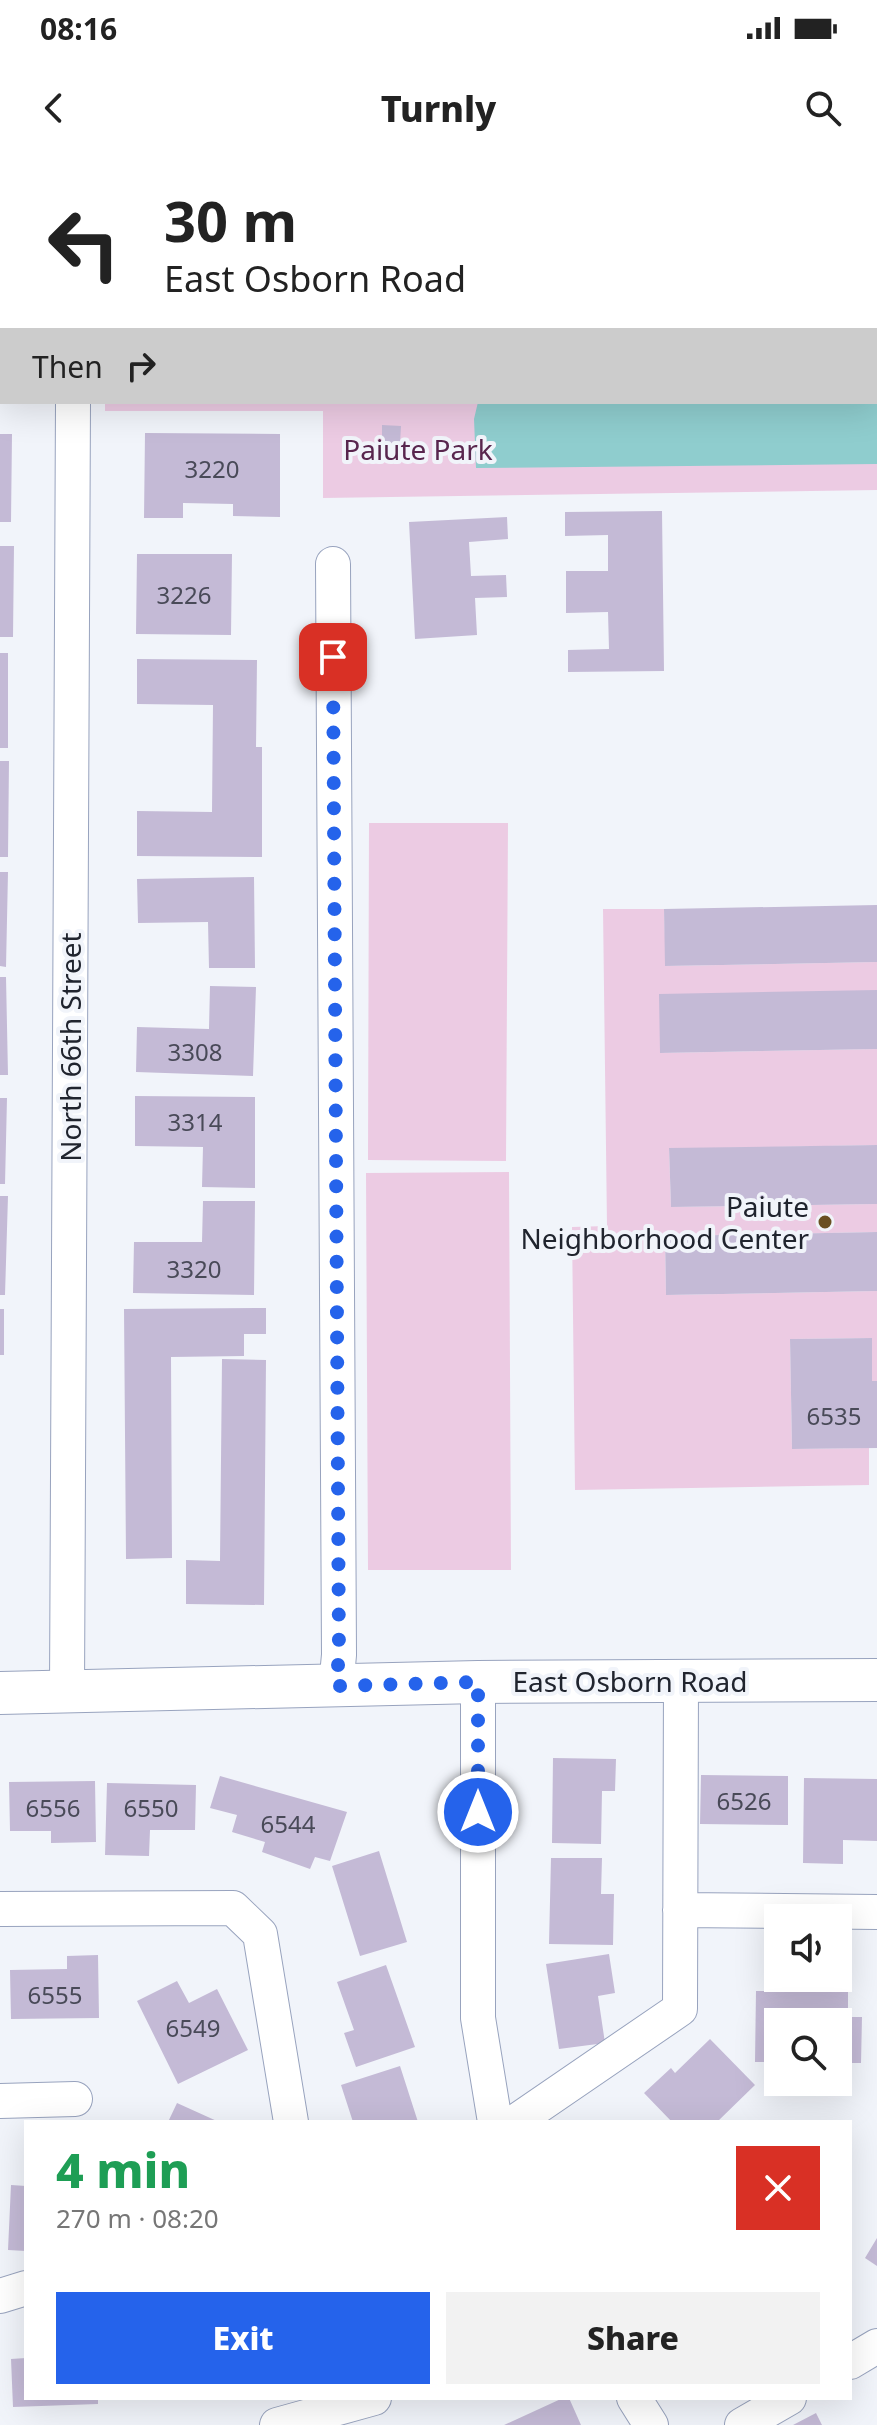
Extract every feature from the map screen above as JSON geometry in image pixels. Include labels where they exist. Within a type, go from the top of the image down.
[{"type":"main road","name":"East Osborn Road","points":[[0,1693],[478,1682],[877,1680]]},
{"type":"street","name":"North 66th Street","points":[[67,1693],[73,404]]},
{"type":"street","points":[[333,564],[339,1639],[336,1686]]},
{"type":"street","points":[[518,2120],[680,2009],[681,1681]]},
{"type":"street","points":[[478,1682],[478,2018],[495,2120]]},
{"type":"street","points":[[0,1909],[233,1908],[260,1934],[291,2120]]},
{"type":"street","points":[[680,1910],[877,1912]]},
{"type":"street","points":[[0,2101],[75,2099]]},
{"type":"street","points":[[0,2296],[24,2289]]},
{"type":"street","points":[[852,2361],[877,2346]]},
{"type":"street","points":[[277,2425],[367,2400]]},
{"type":"street","points":[[635,2400],[651,2425]]},
{"type":"street","points":[[742,2425],[786,2400]]},
{"type":"green space","name":"Paiute Park","points":[[105,404],[877,404],[877,490],[323,498],[323,411],[105,411]]},
{"type":"green space","points":[[369,823],[508,823],[506,1161],[368,1160]]},
{"type":"green space","points":[[603,909],[664,909],[666,966],[877,962],[877,990],[660,1053],[877,1049],[877,1145],[669,1149],[671,1207],[877,1204],[877,1232],[665,1236],[666,1295],[877,1291],[877,1381],[872,1381],[871,1338],[790,1339],[792,1449],[869,1448],[869,1485],[575,1490],[572,1227],[607,1226]]},
{"type":"green space","points":[[509,1172],[511,1570],[368,1570],[366,1173]]},
{"type":"water","points":[[478,404],[877,404],[877,464],[476,468],[474,419]]},
{"type":"building","points":[[382,425],[401,426],[400,444],[382,443]]},
{"type":"building","points":[[145,433],[280,434],[280,517],[233,516],[233,504],[183,503],[183,518],[144,518]]},
{"type":"building","points":[[0,434],[12,434],[11,522],[0,522]]},
{"type":"building","points":[[662,511],[664,671],[568,672],[568,650],[609,649],[608,612],[566,613],[566,571],[608,571],[608,535],[565,536],[565,512]]},
{"type":"building","points":[[507,517],[508,539],[469,542],[471,576],[506,575],[507,597],[475,598],[477,635],[415,639],[409,522]]},
{"type":"building","points":[[0,546],[14,546],[13,637],[0,637]]},
{"type":"building","points":[[137,554],[232,554],[231,635],[136,634]]},
{"type":"building","points":[[0,653],[8,653],[8,748],[0,748]]},
{"type":"building","points":[[137,659],[257,660],[256,747],[262,747],[262,857],[137,856],[137,811],[212,812],[213,705],[137,704]]},
{"type":"building","points":[[0,761],[9,761],[8,857],[0,857]]},
{"type":"building","points":[[0,872],[8,872],[6,967],[0,966]]},
{"type":"building","points":[[254,877],[255,968],[209,968],[208,922],[138,923],[137,879]]},
{"type":"building","points":[[877,905],[877,962],[665,966],[664,909]]},
{"type":"building","points":[[0,977],[6,977],[8,1075],[0,1075]]},
{"type":"building","points":[[210,986],[256,987],[253,1076],[136,1072],[137,1027],[209,1029]]},
{"type":"building","points":[[877,990],[877,1049],[660,1053],[659,994]]},
{"type":"building","points":[[135,1096],[255,1097],[255,1188],[202,1187],[203,1147],[135,1146]]},
{"type":"building","points":[[0,1098],[7,1098],[5,1184],[0,1184]]},
{"type":"building","points":[[877,1145],[877,1204],[671,1207],[669,1148]]},
{"type":"building","points":[[0,1196],[8,1196],[5,1295],[0,1295]]},
{"type":"building","points":[[203,1201],[255,1201],[254,1295],[133,1293],[134,1242],[202,1242]]},
{"type":"building","points":[[877,1232],[877,1291],[666,1295],[665,1236]]},
{"type":"building","points":[[266,1308],[266,1334],[244,1334],[244,1356],[171,1357],[172,1558],[126,1559],[124,1309]]},
{"type":"building","points":[[0,1309],[4,1309],[4,1355],[0,1355]]},
{"type":"building","points":[[872,1338],[872,1381],[877,1381],[877,1448],[792,1449],[790,1339]]},
{"type":"building","points":[[222,1359],[266,1360],[264,1605],[186,1604],[186,1560],[220,1561]]},
{"type":"building","points":[[553,1758],[616,1759],[615,1791],[602,1791],[601,1844],[552,1843]]},
{"type":"building","points":[[701,1775],[788,1776],[788,1825],[700,1824]]},
{"type":"building","points":[[220,1776],[347,1812],[330,1861],[315,1857],[310,1869],[262,1852],[265,1842],[232,1832],[237,1815],[210,1808]]},
{"type":"building","points":[[804,1778],[877,1779],[877,1841],[843,1840],[843,1864],[803,1863]]},
{"type":"building","points":[[95,1781],[96,1842],[51,1843],[51,1831],[10,1831],[9,1782]]},
{"type":"building","points":[[107,1783],[196,1785],[195,1830],[150,1830],[149,1856],[105,1855]]},
{"type":"building","points":[[379,1851],[407,1942],[360,1956],[332,1866]]},
{"type":"building","points":[[551,1858],[602,1858],[601,1894],[614,1894],[613,1945],[549,1944]]},
{"type":"building","points":[[609,1954],[615,1993],[598,1996],[605,2043],[559,2049],[546,1964]]},
{"type":"building","points":[[98,1955],[99,2018],[11,2019],[10,1970],[67,1969],[67,1956]]},
{"type":"building","points":[[386,1965],[415,2047],[356,2067],[344,2033],[354,2030],[337,1982]]},
{"type":"building","points":[[177,1981],[189,2003],[217,1989],[248,2050],[178,2084],[137,2001]]},
{"type":"building","points":[[756,1991],[848,1992],[848,2008],[764,2008],[764,2062],[755,2062]]},
{"type":"building","points":[[852,2017],[862,2017],[861,2063],[852,2063]]},
{"type":"building","points":[[710,2039],[755,2085],[719,2120],[670,2120],[644,2093],[671,2068],[675,2073]]},
{"type":"building","points":[[400,2066],[417,2120],[352,2120],[341,2085]]},
{"type":"building","points":[[177,2103],[215,2120],[169,2120]]},
{"type":"building","points":[[11,2185],[24,2186],[24,2251],[8,2250]]},
{"type":"building","points":[[877,2238],[877,2266],[865,2258]]},
{"type":"building","points":[[24,2358],[24,2400],[98,2400],[98,2404],[13,2407],[11,2359]]},
{"type":"building","points":[[559,2400],[570,2400],[581,2425],[504,2425]]},
{"type":"building","points":[[816,2413],[822,2425],[793,2425]]},
{"type":"place","name":"Paiute Neighborhood Center","points":[[825,1222]]},
{"type":"route","points":[[333,657],[339,1655],[336,1686],[478,1682],[478,1812]]}]
